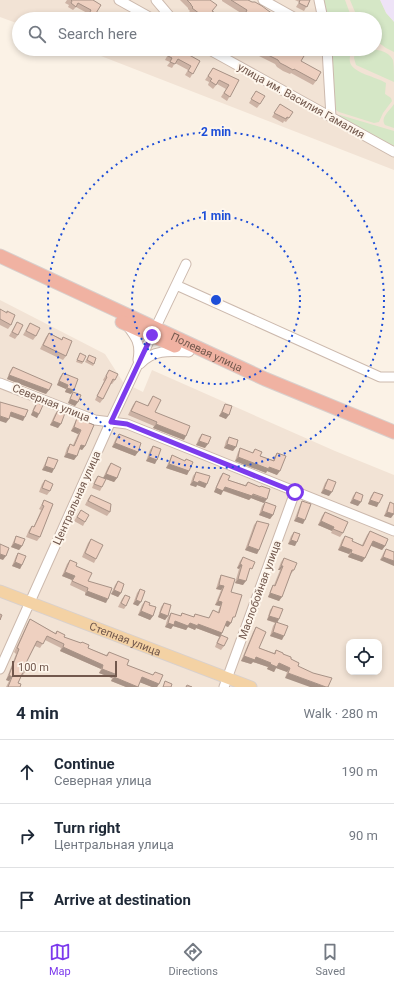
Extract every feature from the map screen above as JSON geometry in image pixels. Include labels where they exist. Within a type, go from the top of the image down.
[{"type":"highway","name":"Полевая улица","points":[[0,256],[154,331],[394,432]]},
{"type":"highway","name":"Полевая улица","points":[[0,266],[125,323],[154,331],[189,352],[262,386],[394,442]]},
{"type":"main road","name":"Степная улица","points":[[0,591],[226,683],[251,687]]},
{"type":"street","points":[[119,0],[140,12]]},
{"type":"street","points":[[156,0],[166,12]]},
{"type":"street","points":[[263,0],[284,12]]},
{"type":"street","points":[[319,0],[322,12]]},
{"type":"street","name":"улица им. Василия Гамалия","points":[[221,56],[394,152]]},
{"type":"street","points":[[327,56],[331,117]]},
{"type":"street","name":"Центральная улица","points":[[0,669],[31,603],[111,422],[186,264]]},
{"type":"street","points":[[176,285],[380,377],[394,378]]},
{"type":"street","points":[[125,323],[138,339],[140,351],[137,366]]},
{"type":"street","points":[[137,366],[143,360],[161,352],[189,352]]},
{"type":"street","name":"Северная улица","points":[[0,383],[95,420],[127,424],[394,531]]},
{"type":"street","name":"Маслобойная улица","points":[[226,683],[295,492]]},
{"type":"shaded area","points":[[0,0],[380,0],[386,13],[394,22],[394,170],[101,56],[382,56],[382,12],[12,12],[12,21],[0,17]]},
{"type":"shaded area","points":[[380,0],[394,0],[394,22],[386,13]]},
{"type":"shaded area","points":[[0,300],[105,354],[123,382],[143,392],[152,370],[335,451],[394,475],[394,687],[0,687]]},
{"type":"green space","points":[[323,0],[345,0],[349,12],[326,12]]},
{"type":"green space","points":[[350,0],[380,0],[386,13],[394,22],[394,52],[382,45],[382,12],[355,12]]},
{"type":"green space","points":[[382,51],[386,53],[393,60],[394,82],[356,65],[354,56],[382,56]]},
{"type":"green space","points":[[331,56],[351,56],[350,62],[355,69],[386,83],[385,94],[391,98],[392,101],[383,113],[379,122],[374,123],[336,110]]},
{"type":"green space","points":[[394,104],[394,128],[385,125],[384,119]]},
{"type":"green space","points":[[340,115],[394,131],[394,150],[338,116]]},
{"type":"building","points":[[71,0],[93,0],[101,5],[97,12],[90,12],[91,10],[78,3],[76,7],[71,3]]},
{"type":"building","points":[[187,0],[210,0],[217,5],[212,11],[214,12],[197,12],[192,8],[193,7]]},
{"type":"building","points":[[231,0],[248,0],[255,2],[270,12],[246,12],[247,10]]},
{"type":"building","points":[[300,0],[310,0],[307,7],[299,3]]},
{"type":"building","points":[[168,56],[191,56],[200,61],[193,74],[188,71],[191,66],[178,59],[175,64],[170,62],[172,58]]},
{"type":"building","points":[[270,56],[304,56],[301,61],[321,72],[316,81],[280,63],[278,60]]},
{"type":"building","points":[[213,68],[239,80],[230,97],[224,93],[229,85],[219,80],[216,85],[210,81],[212,79],[208,76]]},
{"type":"building","points":[[256,91],[265,96],[260,104],[251,99]]},
{"type":"building","points":[[280,104],[293,112],[289,118],[287,117],[286,119],[274,113]]},
{"type":"building","points":[[0,309],[15,315],[11,325],[0,319]]},
{"type":"building","points":[[17,322],[23,325],[18,335],[12,332]]},
{"type":"building","points":[[30,323],[40,328],[36,336],[26,331]]},
{"type":"building","points":[[49,333],[62,340],[63,337],[72,341],[66,356],[43,345]]},
{"type":"building","points":[[80,353],[86,356],[83,362],[77,360]]},
{"type":"building","points":[[89,355],[96,358],[94,364],[87,360]]},
{"type":"building","points":[[13,367],[52,384],[49,390],[9,375]]},
{"type":"building","points":[[109,370],[118,374],[115,380],[113,379],[103,399],[97,396]]},
{"type":"building","points":[[63,373],[78,379],[74,390],[67,388],[68,385],[59,381]]},
{"type":"building","points":[[73,392],[81,395],[78,402],[70,399]]},
{"type":"building","points":[[153,396],[161,400],[155,412],[190,426],[186,436],[156,424],[157,422],[131,411],[136,401],[148,406]]},
{"type":"building","points":[[0,402],[28,410],[25,417],[11,412],[9,419],[0,416]]},
{"type":"building","points":[[37,403],[43,405],[39,414],[33,411]]},
{"type":"building","points":[[225,404],[232,406],[229,415],[222,412]]},
{"type":"building","points":[[58,410],[65,413],[61,424],[53,421]]},
{"type":"building","points":[[77,418],[94,425],[85,446],[81,445],[77,456],[67,453],[70,444],[74,446],[81,430],[74,427]]},
{"type":"building","points":[[119,434],[141,443],[138,452],[115,443]]},
{"type":"building","points":[[202,434],[211,437],[208,444],[199,441]]},
{"type":"building","points":[[229,437],[238,440],[236,447],[227,444]]},
{"type":"building","points":[[153,446],[161,449],[157,460],[149,457]]},
{"type":"building","points":[[240,448],[253,453],[255,449],[262,452],[260,456],[274,461],[277,453],[286,456],[280,471],[269,467],[269,469],[238,457]]},
{"type":"building","points":[[172,455],[185,461],[186,459],[193,462],[189,471],[169,464]]},
{"type":"building","points":[[48,457],[58,460],[54,469],[45,466]]},
{"type":"building","points":[[111,463],[121,468],[117,478],[106,474]]},
{"type":"building","points":[[196,472],[210,476],[207,484],[199,481],[198,483],[193,481]]},
{"type":"building","points":[[223,473],[230,476],[228,480],[246,486],[248,482],[270,489],[267,499],[253,494],[252,496],[225,487],[223,491],[216,488]]},
{"type":"building","points":[[98,476],[106,479],[102,487],[94,484]]},
{"type":"building","points":[[328,479],[336,482],[332,492],[324,489]]},
{"type":"building","points":[[45,480],[53,484],[50,491],[42,488]]},
{"type":"building","points":[[356,492],[363,495],[361,502],[353,499]]},
{"type":"building","points":[[374,492],[383,495],[379,503],[370,500]]},
{"type":"building","points":[[91,495],[111,504],[110,512],[88,501]]},
{"type":"building","points":[[44,500],[53,504],[40,537],[29,533],[32,526],[34,527],[44,506],[42,505]]},
{"type":"building","points":[[302,501],[311,504],[305,520],[297,517]]},
{"type":"building","points":[[265,502],[276,506],[273,515],[262,511]]},
{"type":"building","points":[[390,502],[394,504],[394,514],[387,512]]},
{"type":"building","points":[[81,510],[89,515],[85,522],[77,517]]},
{"type":"building","points":[[325,512],[348,522],[343,533],[333,529],[334,527],[321,521]]},
{"type":"building","points":[[257,521],[269,524],[259,550],[248,546]]},
{"type":"building","points":[[370,531],[388,539],[385,546],[373,541],[365,558],[351,553],[352,550],[341,546],[345,536],[353,539],[352,541],[363,546]]},
{"type":"building","points":[[294,532],[300,534],[297,542],[291,540]]},
{"type":"building","points":[[16,536],[25,539],[22,546],[14,543]]},
{"type":"building","points":[[91,539],[103,545],[96,559],[85,553]]},
{"type":"building","points":[[0,544],[9,548],[6,556],[0,554]]},
{"type":"building","points":[[386,549],[394,552],[394,561],[383,557]]},
{"type":"building","points":[[18,553],[26,556],[22,565],[15,562]]},
{"type":"building","points":[[243,557],[255,562],[252,569],[250,568],[246,581],[238,579],[242,565],[240,564]]},
{"type":"building","points":[[284,558],[297,563],[294,570],[292,570],[282,597],[270,593],[273,585],[275,586],[283,566],[281,566]]},
{"type":"building","points":[[70,560],[77,563],[76,566],[92,573],[88,581],[112,588],[108,599],[87,591],[88,588],[72,581],[75,576],[65,572]]},
{"type":"building","points":[[221,575],[235,579],[231,592],[242,595],[235,617],[233,617],[231,623],[227,621],[222,633],[198,624],[198,626],[190,623],[188,626],[175,621],[174,625],[168,623],[171,613],[181,616],[182,613],[194,617],[195,614],[209,618],[213,610],[219,613],[222,602],[218,601],[224,586],[219,585]]},
{"type":"building","points":[[118,581],[124,584],[121,593],[114,590]]},
{"type":"building","points":[[140,589],[145,591],[141,602],[136,600]]},
{"type":"building","points":[[125,595],[130,597],[126,606],[121,603]]},
{"type":"building","points":[[145,601],[150,603],[149,605],[156,607],[153,616],[141,611]]},
{"type":"building","points":[[164,603],[171,605],[168,616],[160,613]]},
{"type":"building","points":[[273,606],[283,609],[279,619],[269,616]]},
{"type":"building","points":[[30,619],[56,634],[57,631],[65,635],[64,637],[89,645],[88,648],[107,656],[109,652],[129,660],[127,665],[153,675],[155,672],[163,675],[159,684],[142,677],[138,687],[114,677],[115,674],[102,669],[103,665],[63,647],[64,644],[47,636],[43,644],[37,641],[26,663],[29,664],[26,671],[24,670],[18,683],[21,684],[20,687],[8,687],[12,677],[9,675],[19,649],[17,648]]},
{"type":"building","points":[[276,622],[288,626],[284,636],[273,632]]},
{"type":"building","points":[[256,627],[266,632],[259,648],[275,654],[276,650],[291,657],[291,659],[299,663],[298,666],[313,673],[332,678],[328,687],[288,673],[290,668],[279,663],[277,667],[256,657],[255,660],[244,656]]},
{"type":"building","points":[[221,635],[228,638],[224,646],[217,643]]},
{"type":"building","points":[[165,681],[172,684],[171,687],[163,687]]},
{"type":"route","points":[[152,335],[111,422],[127,424],[295,492]]}]
